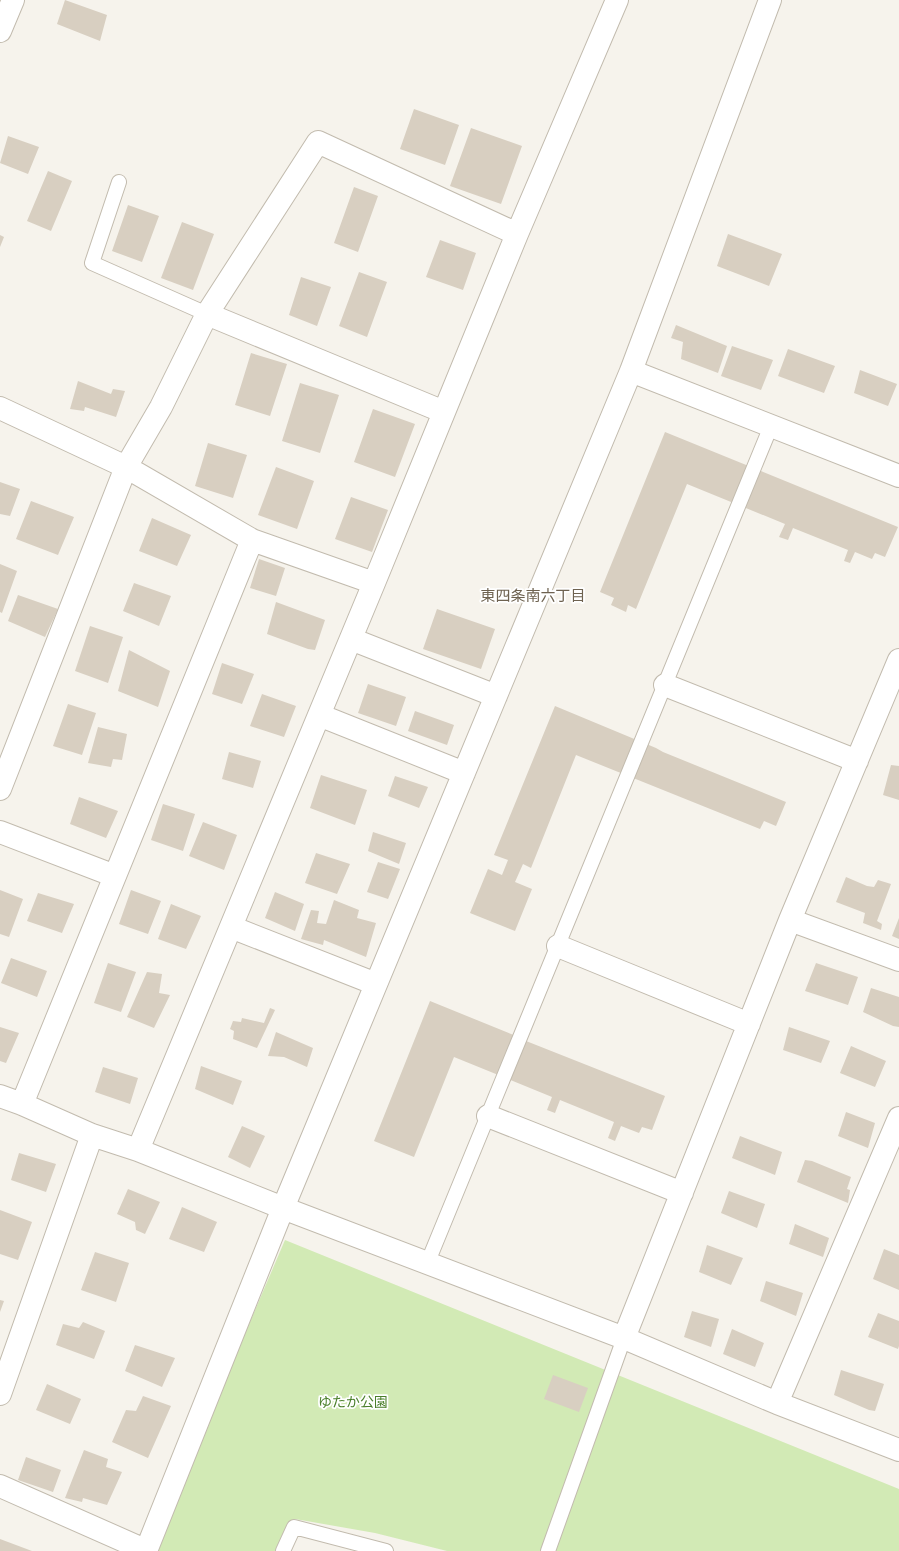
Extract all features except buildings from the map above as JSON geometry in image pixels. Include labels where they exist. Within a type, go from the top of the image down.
[{"type":"street","points":[[1,24],[13,0]]},
{"type":"street","points":[[138,1150],[320,715],[517,234],[617,0]]},
{"type":"street","points":[[0,1486],[146,1551],[283,1208],[631,371],[770,0]]},
{"type":"street","points":[[0,789],[126,467],[161,407],[207,314],[318,142],[517,234]]},
{"type":"street","points":[[207,314],[444,412]]},
{"type":"street","points":[[631,371],[899,476]]},
{"type":"street","points":[[0,408],[126,467],[252,540],[374,584]]},
{"type":"street","points":[[22,1104],[252,540]]},
{"type":"street","points":[[351,639],[496,696]]},
{"type":"street","points":[[624,1338],[790,920],[899,660]]},
{"type":"street","points":[[665,685],[857,761]]},
{"type":"street","points":[[320,715],[464,773]]},
{"type":"street","points":[[0,832],[115,876]]},
{"type":"street","points":[[790,920],[899,960]]},
{"type":"street","points":[[231,926],[376,984]]},
{"type":"street","points":[[558,946],[749,1024]]},
{"type":"street","points":[[0,1096],[22,1104],[92,1135],[138,1150],[427,1264],[624,1338],[777,1403],[899,1450]]},
{"type":"street","points":[[488,1116],[682,1193]]},
{"type":"street","points":[[777,1403],[899,1118]]},
{"type":"street","points":[[0,1394],[92,1135]]},
{"type":"lane","points":[[119,182],[92,263],[207,314]]},
{"type":"lane","points":[[427,1264],[771,426]]},
{"type":"lane","points":[[548,1551],[624,1338]]},
{"type":"lane","points":[[283,1551],[294,1527],[386,1551]]},
{"type":"green space","name":"ゆたか公園","points":[[285,1240],[899,1489],[899,1551],[447,1551],[375,1533],[295,1519],[279,1551],[152,1551]]},
{"type":"district","name":"東四条南六丁目","points":[[533,596]]}]
